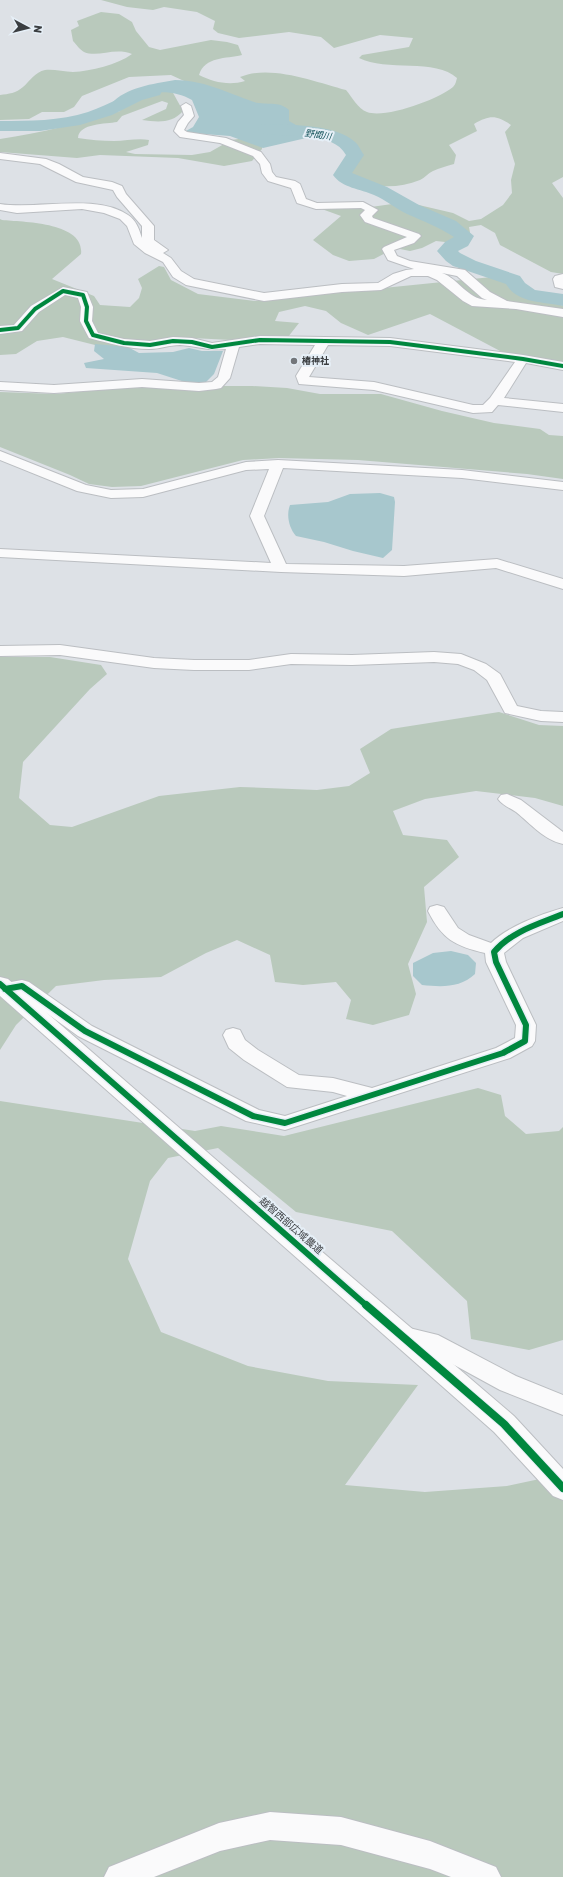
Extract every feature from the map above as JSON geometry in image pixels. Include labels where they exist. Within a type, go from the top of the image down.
[{"type":"street","points":[[186,106],[189,116],[183,122],[178,131],[184,135],[222,140],[257,154],[265,164],[267,173],[272,178],[291,183],[296,186],[301,201],[316,206],[363,205],[372,210],[366,215],[369,220],[415,236],[412,240],[388,249],[392,258],[407,264],[460,273],[492,299],[516,305],[563,313]]},
{"type":"street","points":[[0,156],[42,162],[55,166],[80,180],[112,185],[118,188],[121,195],[148,226],[148,241],[170,257],[167,260]]},
{"type":"street","points":[[0,207],[17,210],[55,206],[82,206],[106,210],[124,217],[132,225],[138,242],[149,251],[167,260],[177,274],[190,282],[264,297],[342,288],[381,286],[410,272],[429,273],[441,277],[476,303],[516,305]]},
{"type":"street","points":[[563,278],[559,279],[559,284],[563,285]]},
{"type":"street","points":[[0,330],[18,328],[26,321],[35,309],[64,291],[83,295],[86,307],[86,321],[94,335],[124,343],[150,345],[173,341],[192,342],[212,347],[260,340],[390,342],[523,359],[563,366]]},
{"type":"street","points":[[323,342],[302,376],[304,381],[374,386],[473,409],[487,409],[495,401],[523,359]]},
{"type":"street","points":[[0,386],[54,389],[142,383],[200,387],[216,385],[224,378],[234,345]]},
{"type":"street","points":[[495,401],[563,408]]},
{"type":"street","points":[[0,455],[82,488],[111,494],[143,493],[246,466],[278,464],[462,474],[563,486]]},
{"type":"street","points":[[278,464],[258,516],[281,568]]},
{"type":"street","points":[[0,553],[281,568],[404,571],[497,563],[563,584]]},
{"type":"street","points":[[0,651],[60,650],[154,662],[194,665],[249,665],[291,658],[352,660],[434,657],[461,659],[480,667],[494,677],[511,709],[541,716],[563,718]]},
{"type":"street","points":[[507,799],[518,804],[546,829],[563,839]]},
{"type":"street","points":[[437,912],[447,928],[456,936],[482,947],[495,950]]},
{"type":"street","points":[[3,986],[22,986],[85,1031],[253,1116],[284,1123],[503,1053],[525,1041],[526,1025],[496,962],[494,952],[500,944],[522,931],[563,914]]},
{"type":"street","name":"越智西部広域農道","points":[[3,986],[504,1424],[563,1488]]},
{"type":"street","points":[[233,1035],[236,1043],[251,1055],[294,1082],[333,1085],[372,1095]]},
{"type":"street","points":[[401,1335],[430,1341],[508,1383],[563,1405]]},
{"type":"street","points":[[119,1877],[219,1837],[270,1826],[341,1831],[430,1855],[486,1877]]},
{"type":"green space","points":[[101,0],[563,0],[563,177],[552,183],[563,198],[563,274],[551,272],[500,245],[495,233],[481,225],[469,227],[471,238],[454,243],[436,241],[422,248],[410,251],[395,248],[374,259],[349,261],[333,255],[313,240],[341,216],[319,208],[371,207],[406,202],[453,213],[469,221],[481,219],[503,205],[512,193],[511,180],[515,164],[505,132],[511,125],[501,119],[493,117],[484,119],[474,124],[477,131],[449,145],[456,155],[454,164],[435,170],[422,179],[411,183],[393,186],[367,183],[351,176],[351,168],[357,153],[327,137],[302,135],[171,75],[129,77],[82,96],[74,107],[64,112],[42,112],[29,119],[0,120],[0,95],[18,91],[41,71],[52,70],[73,72],[88,70],[104,67],[132,54],[125,52],[113,52],[89,54],[84,52],[73,41],[71,30],[79,26],[77,21],[101,12],[119,14],[132,22],[136,31],[149,47],[160,50],[211,40],[238,45],[242,55],[211,61],[202,69],[199,75],[210,80],[233,83],[245,81],[240,77],[252,73],[279,73],[346,90],[358,106],[367,112],[386,113],[412,107],[446,92],[453,87],[457,78],[448,72],[437,68],[383,64],[370,62],[359,58],[362,55],[409,47],[413,38],[380,35],[334,48],[321,37],[289,32],[239,38],[218,33],[213,29],[215,21],[197,12],[164,7],[153,10],[127,7]]},
{"type":"green space","points":[[172,91],[183,111],[174,118],[164,121],[142,120],[166,109],[168,103],[162,101],[122,116],[117,122],[94,125],[83,129],[78,138],[110,141],[141,139],[149,140],[148,145],[126,152],[135,154],[192,155],[210,152],[231,140],[246,138],[262,144],[262,149],[252,161],[224,166],[178,158],[100,155],[77,158],[0,152],[0,139],[30,134],[90,120],[120,111],[122,101],[138,93]]},
{"type":"green space","points":[[0,219],[51,226],[73,235],[80,243],[81,254],[52,279],[94,296],[100,305],[130,307],[139,298],[142,288],[138,279],[159,266],[164,267],[171,280],[198,294],[255,301],[492,277],[563,306],[563,363],[502,352],[430,314],[368,335],[341,323],[326,311],[305,306],[279,312],[275,321],[299,323],[288,337],[231,340],[172,337],[111,349],[63,337],[37,341],[16,354],[0,355]]},
{"type":"green space","points":[[139,386],[252,386],[287,388],[320,394],[381,394],[442,411],[494,423],[540,429],[549,435],[563,436],[563,479],[527,474],[358,460],[279,458],[243,460],[141,486],[112,487],[89,484],[0,447],[0,392],[56,394]]},
{"type":"green space","points":[[0,657],[50,657],[101,665],[107,674],[90,689],[23,762],[19,798],[50,825],[72,827],[159,796],[240,787],[317,790],[349,786],[370,773],[360,749],[391,729],[499,712],[539,725],[563,726],[563,806],[535,798],[476,791],[425,799],[393,811],[403,835],[447,840],[459,857],[424,887],[427,922],[408,964],[416,994],[409,1015],[373,1025],[346,1019],[351,1000],[336,982],[303,985],[275,982],[270,955],[237,940],[206,953],[161,977],[104,980],[56,986],[16,1025],[0,1050]]},
{"type":"green space","points":[[478,1088],[501,1095],[505,1116],[526,1134],[559,1131],[563,1127],[563,1340],[529,1350],[471,1339],[467,1301],[392,1231],[296,1212],[218,1148],[168,1158],[150,1181],[128,1259],[161,1332],[248,1366],[328,1381],[418,1385],[345,1485],[425,1492],[507,1486],[563,1474],[563,1877],[0,1877],[0,1101],[195,1131],[221,1126],[284,1136]]},
{"type":"water","points":[[175,80],[197,82],[254,102],[281,105],[289,110],[289,121],[315,136],[263,148],[230,136],[191,133],[186,131],[193,127],[199,117],[192,100],[178,94],[156,92],[142,95],[118,106],[112,106],[111,104],[117,98],[140,87]]},
{"type":"water","points":[[95,344],[128,347],[139,353],[173,352],[189,348],[202,351],[223,351],[214,374],[205,383],[191,384],[157,373],[86,368],[84,363],[104,359],[94,351]]},
{"type":"water","points":[[380,493],[394,497],[395,502],[392,550],[383,558],[296,536],[290,525],[288,513],[290,505],[328,502],[350,494]]},
{"type":"water","points":[[451,951],[468,955],[476,963],[475,974],[469,979],[450,986],[437,986],[422,985],[413,976],[413,963],[433,953]]},
{"type":"waterway","name":"野間川","points":[[0,126],[27,126],[67,122],[93,116],[148,92],[154,91]]},
{"type":"waterway","name":"野間川","points":[[267,129],[317,133],[342,140],[350,146],[355,155],[345,168],[342,175],[349,180],[381,191],[412,209],[449,225],[464,236],[461,242],[452,246],[447,251],[453,257],[469,266],[513,280],[517,287],[528,294],[563,300]]},
{"type":"cycle path","points":[[0,330],[18,328],[26,321],[35,309],[63,291],[83,295],[87,307],[86,321],[93,335],[124,343],[150,345],[173,341],[192,342],[212,347],[260,340],[390,342],[523,359],[563,366]]},
{"type":"cycle path","points":[[5,989],[22,986],[85,1031],[253,1116],[285,1123],[503,1053],[525,1041],[526,1025],[496,962],[494,952],[507,939],[516,934],[563,914]]},
{"type":"cycle path","points":[[0,984],[297,1245],[504,1424],[563,1488]]},
{"type":"place","name":"椿神社","points":[[294,361]]}]
